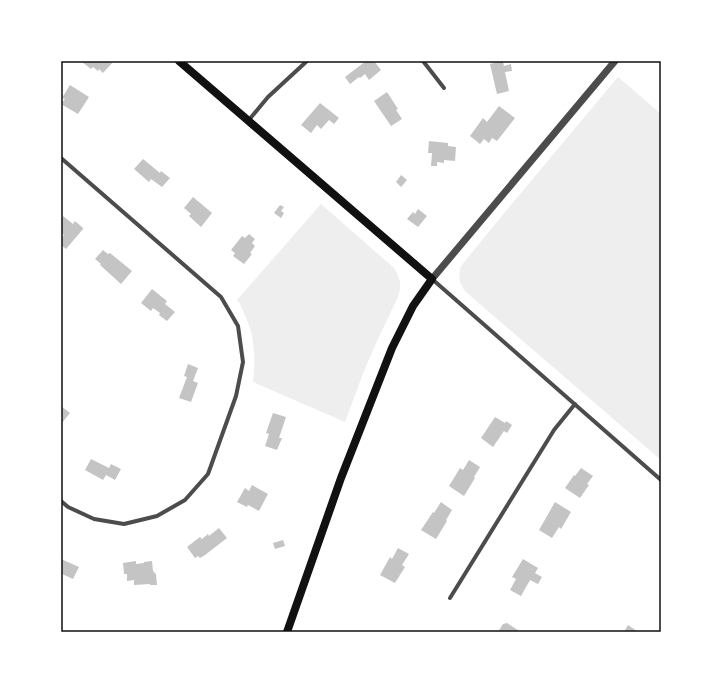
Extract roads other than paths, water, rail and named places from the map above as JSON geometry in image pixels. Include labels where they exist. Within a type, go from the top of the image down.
[{"type":"main road","points":[[179,61],[432,279],[413,306],[392,348],[340,478],[287,632]]},
{"type":"street","points":[[248,121],[268,97],[307,61]]},
{"type":"street","points":[[423,61],[444,88]]},
{"type":"street","points":[[615,61],[432,279],[661,480]]},
{"type":"street","points":[[61,158],[221,297],[238,326],[243,362],[236,396],[208,474],[185,500],[157,516],[124,524],[94,519],[68,507],[61,501]]},
{"type":"street","points":[[450,598],[554,430],[574,404]]}]
